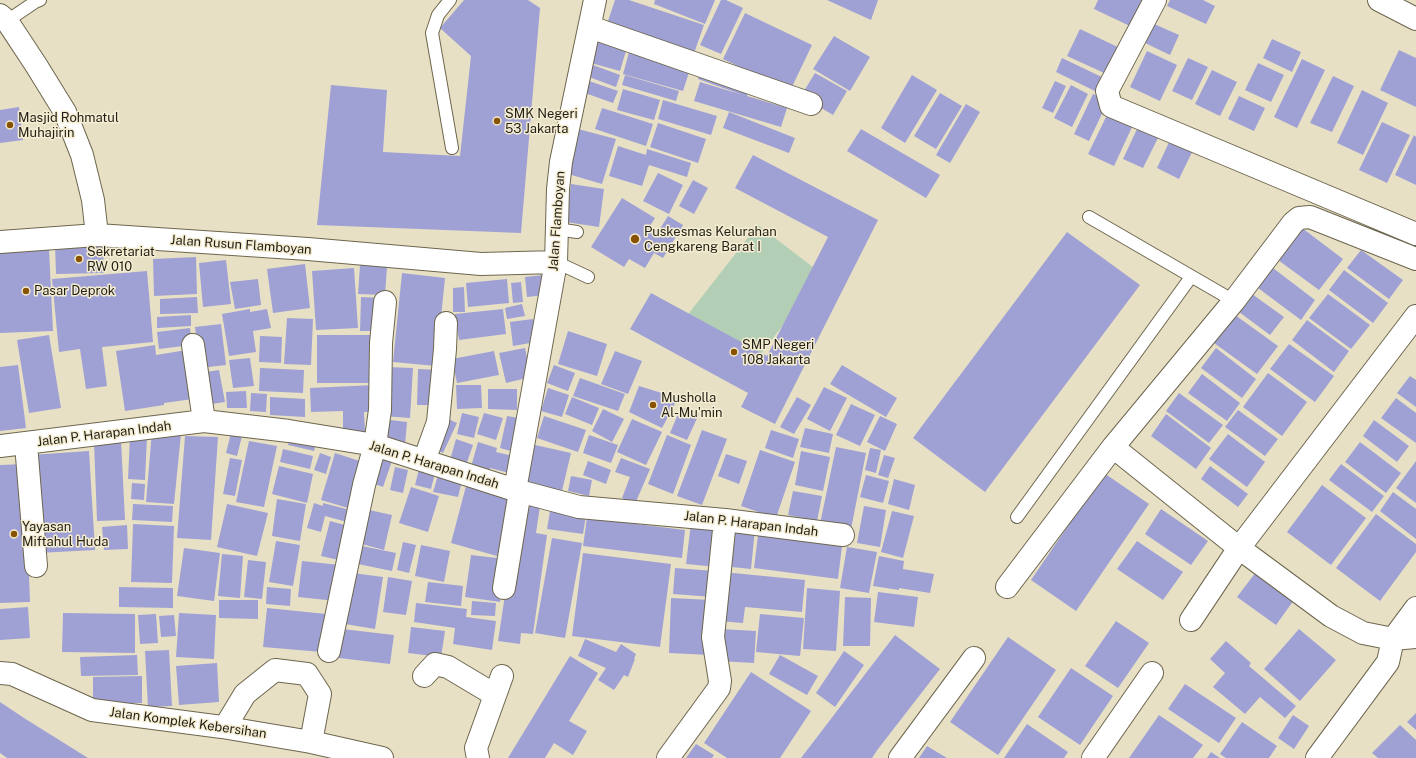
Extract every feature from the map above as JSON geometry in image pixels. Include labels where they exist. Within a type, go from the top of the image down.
[{"type":"street","name":"Jalan Flamboyan","points":[[504,588],[518,491],[556,262],[567,231],[558,188],[561,162],[595,0]]},
{"type":"street","points":[[1155,0],[1107,91],[1111,106],[1416,234]]},
{"type":"street","points":[[1379,0],[1416,19]]},
{"type":"street","points":[[3,18],[36,65],[65,112],[82,155],[93,200],[97,235]]},
{"type":"street","points":[[590,26],[811,104]]},
{"type":"street","points":[[1007,587],[1113,447],[1234,301],[1293,223],[1299,218],[1310,217],[1416,259]]},
{"type":"street","name":"Jalan Rusun Flamboyan","points":[[0,242],[97,235],[308,249],[481,264],[556,262]]},
{"type":"street","points":[[329,651],[364,485],[375,444],[380,410],[381,343],[385,302]]},
{"type":"street","points":[[1191,620],[1239,548],[1416,316]]},
{"type":"street","points":[[424,462],[438,422],[446,349],[446,323]]},
{"type":"street","points":[[193,345],[204,421]]},
{"type":"street","name":"Jalan P. Harapan Indah","points":[[0,446],[204,421],[290,431],[375,444],[424,462],[518,491],[579,507],[725,520],[843,535]]},
{"type":"street","points":[[26,444],[36,566]]},
{"type":"street","points":[[1113,447],[1239,548],[1331,616],[1363,633],[1394,639],[1416,637]]},
{"type":"street","points":[[668,758],[719,688],[720,681],[713,637],[725,520]]},
{"type":"street","points":[[1317,758],[1388,662],[1394,639],[1416,608]]},
{"type":"street","points":[[900,758],[974,658]]},
{"type":"street","points":[[424,676],[435,664],[448,667],[499,686],[476,748],[478,758]]},
{"type":"street","points":[[225,727],[245,694],[275,670],[307,674],[320,694],[311,742]]},
{"type":"street","name":"Jalan Komplek Kebersihan","points":[[0,673],[12,674],[92,710],[225,727],[311,742],[382,758]]},
{"type":"street","points":[[1093,758],[1152,673]]},
{"type":"lane","points":[[3,18],[40,0]]},
{"type":"lane","points":[[450,0],[438,15],[432,33],[452,148]]},
{"type":"lane","points":[[1089,217],[1234,301]]},
{"type":"lane","points":[[556,262],[588,277]]},
{"type":"lane","points":[[1017,517],[1191,277]]},
{"type":"green space","points":[[758,225],[822,274],[751,367],[686,317]]},
{"type":"building","name":"SMK Negeri 53 Jakarta","points":[[464,0],[528,0],[540,8],[521,233],[317,225],[331,85],[387,90],[383,152],[460,156],[471,56],[440,28]]},
{"type":"building","points":[[615,0],[629,0],[704,25],[693,56],[606,27]]},
{"type":"building","points":[[655,0],[715,0],[705,24],[654,4]]},
{"type":"building","points":[[721,0],[726,0],[743,8],[721,54],[700,45]]},
{"type":"building","points":[[827,0],[878,0],[871,20]]},
{"type":"building","points":[[1098,0],[1142,0],[1146,2],[1134,28],[1094,9]]},
{"type":"building","points":[[1170,0],[1203,0],[1215,6],[1206,24],[1167,6]]},
{"type":"building","points":[[745,13],[812,45],[790,91],[723,59]]},
{"type":"building","points":[[1152,23],[1179,35],[1170,55],[1143,42]]},
{"type":"building","points":[[1080,29],[1126,51],[1113,77],[1067,56]]},
{"type":"building","points":[[600,33],[629,41],[620,71],[591,63]]},
{"type":"building","points":[[834,36],[870,57],[850,91],[813,69]]},
{"type":"building","points":[[1272,39],[1301,52],[1292,72],[1263,58]]},
{"type":"building","points":[[631,45],[692,63],[683,91],[623,74]]},
{"type":"building","points":[[1399,50],[1416,58],[1416,107],[1380,90]]},
{"type":"building","points":[[1147,51],[1177,65],[1160,101],[1130,87]]},
{"type":"building","points":[[1062,58],[1108,80],[1101,94],[1056,72]]},
{"type":"building","points":[[1188,58],[1208,67],[1192,100],[1172,91]]},
{"type":"building","points":[[1302,59],[1325,70],[1297,128],[1274,117]]},
{"type":"building","points":[[1258,63],[1284,75],[1271,102],[1245,90]]},
{"type":"building","points":[[593,65],[620,75],[616,87],[589,77]]},
{"type":"building","points":[[702,66],[751,83],[747,96],[787,108],[781,127],[694,101],[700,82],[743,95],[698,79]]},
{"type":"building","points":[[1212,70],[1237,82],[1220,116],[1195,104]]},
{"type":"building","points":[[815,73],[847,91],[833,115],[801,96]]},
{"type":"building","points":[[625,75],[679,91],[676,101],[622,85]]},
{"type":"building","points":[[912,75],[937,90],[905,143],[881,128]]},
{"type":"building","points":[[1333,76],[1354,86],[1332,132],[1310,123]]},
{"type":"building","points":[[589,81],[618,91],[613,103],[585,93]]},
{"type":"building","points":[[1055,81],[1066,86],[1053,113],[1042,108]]},
{"type":"building","points":[[1071,85],[1088,94],[1072,127],[1054,118]]},
{"type":"building","points":[[623,89],[660,100],[654,120],[617,110]]},
{"type":"building","points":[[1362,90],[1388,103],[1363,155],[1337,143]]},
{"type":"building","points":[[940,93],[962,106],[936,149],[914,136]]},
{"type":"building","points":[[1093,94],[1108,101],[1089,141],[1074,134]]},
{"type":"building","points":[[1239,96],[1265,108],[1254,131],[1228,119]]},
{"type":"building","points":[[663,100],[717,116],[711,135],[658,119]]},
{"type":"building","points":[[966,104],[980,112],[950,163],[936,155]]},
{"type":"building","name":"Masjid Rohmatul Muhajirin","points":[[19,107],[23,140],[0,143],[0,110]]},
{"type":"building","points":[[602,108],[653,124],[646,146],[595,129]]},
{"type":"building","points":[[729,112],[795,138],[789,153],[723,128]]},
{"type":"building","points":[[1108,113],[1133,125],[1114,166],[1088,154]]},
{"type":"building","points":[[1382,122],[1410,135],[1387,183],[1359,170]]},
{"type":"building","points":[[658,123],[706,139],[698,163],[650,147]]},
{"type":"building","points":[[578,129],[616,139],[602,184],[565,173]]},
{"type":"building","points":[[861,129],[940,175],[926,198],[847,151]]},
{"type":"building","points":[[1137,129],[1158,138],[1143,168],[1123,159]]},
{"type":"building","points":[[1414,135],[1416,137],[1416,185],[1395,175]]},
{"type":"building","points":[[1172,136],[1195,146],[1179,179],[1157,168]]},
{"type":"building","points":[[618,146],[646,155],[647,149],[691,163],[687,177],[649,165],[642,186],[609,176]]},
{"type":"building","points":[[753,155],[878,220],[775,424],[741,407],[748,393],[630,329],[651,293],[767,356],[828,237],[735,188]]},
{"type":"building","points":[[658,173],[683,185],[669,214],[643,201]]},
{"type":"building","points":[[693,180],[708,188],[694,214],[679,206]]},
{"type":"building","points":[[571,184],[604,189],[599,227],[566,222]]},
{"type":"building","name":"Puskesmas Kelurahan Cengkareng Barat I","points":[[622,198],[655,218],[650,226],[658,232],[668,216],[683,225],[663,258],[654,253],[645,268],[629,259],[624,267],[591,247]]},
{"type":"building","points":[[1302,228],[1343,259],[1319,290],[1278,260]]},
{"type":"building","points":[[1067,232],[1140,285],[985,492],[913,438]]},
{"type":"building","name":"Sekretariat RW 010","points":[[103,244],[104,273],[56,274],[55,245]]},
{"type":"building","name":"Pasar Deprok","points":[[49,249],[53,331],[0,333],[0,252]]},
{"type":"building","points":[[1361,250],[1403,280],[1389,299],[1347,268]]},
{"type":"building","points":[[196,257],[197,294],[154,296],[153,259]]},
{"type":"building","points":[[226,260],[231,304],[203,307],[199,263]]},
{"type":"building","points":[[305,264],[310,308],[273,313],[267,269]]},
{"type":"building","points":[[360,265],[387,267],[385,295],[358,294]]},
{"type":"building","points":[[1269,265],[1315,300],[1301,320],[1254,285]]},
{"type":"building","points":[[354,268],[358,328],[316,330],[312,271]]},
{"type":"building","points":[[1344,270],[1388,303],[1373,323],[1329,290]]},
{"type":"building","points":[[147,271],[153,342],[102,347],[107,386],[86,389],[80,349],[59,352],[52,279]]},
{"type":"building","points":[[402,273],[445,278],[436,366],[393,362]]},
{"type":"building","points":[[543,275],[545,295],[527,297],[525,277]]},
{"type":"building","points":[[258,279],[261,305],[235,309],[230,282]]},
{"type":"building","points":[[507,279],[509,303],[468,307],[466,283]]},
{"type":"building","points":[[521,282],[523,302],[513,303],[511,283]]},
{"type":"building","points":[[464,287],[465,312],[453,312],[453,288]]},
{"type":"building","points":[[1252,294],[1284,317],[1270,335],[1239,312]]},
{"type":"building","points":[[1328,294],[1370,325],[1351,349],[1309,318]]},
{"type":"building","points":[[197,297],[198,313],[160,314],[160,299]]},
{"type":"building","points":[[361,297],[383,298],[382,331],[360,331]]},
{"type":"building","points":[[522,304],[525,316],[507,319],[505,308]]},
{"type":"building","points":[[250,309],[250,312],[267,309],[271,328],[253,331],[256,352],[229,356],[222,314]]},
{"type":"building","points":[[503,309],[506,334],[459,340],[455,314]]},
{"type":"building","points":[[191,315],[191,326],[157,328],[157,317]]},
{"type":"building","points":[[1235,315],[1278,346],[1257,374],[1214,343]]},
{"type":"building","points":[[287,318],[313,319],[311,365],[284,364]]},
{"type":"building","points":[[533,319],[536,342],[513,346],[510,322]]},
{"type":"building","points":[[1307,320],[1349,351],[1334,372],[1292,340]]},
{"type":"building","points":[[221,324],[226,365],[200,368],[195,327]]},
{"type":"building","points":[[190,328],[192,345],[159,349],[157,332]]},
{"type":"building","points":[[568,331],[607,344],[597,376],[558,364]]},
{"type":"building","points":[[49,335],[61,408],[29,413],[17,340]]},
{"type":"building","points":[[317,335],[377,335],[377,383],[317,383]]},
{"type":"building","points":[[260,336],[282,337],[281,363],[259,362]]},
{"type":"building","points":[[1289,344],[1334,376],[1315,402],[1270,369]]},
{"type":"building","points":[[155,345],[156,355],[193,349],[200,398],[164,403],[164,405],[125,411],[116,351]]},
{"type":"building","points":[[525,348],[531,377],[506,383],[499,353]]},
{"type":"building","points":[[1216,348],[1256,379],[1242,398],[1201,368]]},
{"type":"building","points":[[494,351],[499,375],[457,383],[452,359]]},
{"type":"building","points":[[615,351],[642,361],[628,394],[601,384]]},
{"type":"building","points":[[250,358],[254,386],[233,388],[229,360]]},
{"type":"building","points":[[18,365],[26,428],[0,431],[0,367]]},
{"type":"building","points":[[554,365],[575,373],[568,391],[547,383]]},
{"type":"building","points":[[842,365],[897,398],[886,417],[830,384]]},
{"type":"building","points":[[386,367],[413,368],[410,418],[383,416]]},
{"type":"building","points":[[260,368],[304,370],[303,393],[259,391]]},
{"type":"building","points":[[418,369],[438,370],[437,405],[417,405]]},
{"type":"building","points":[[219,370],[225,402],[205,405],[200,373]]},
{"type":"building","points":[[1268,373],[1307,402],[1282,436],[1243,407]]},
{"type":"building","points":[[1202,374],[1240,403],[1227,421],[1188,393]]},
{"type":"building","points":[[1410,376],[1416,380],[1416,407],[1397,393]]},
{"type":"building","points":[[580,378],[625,394],[618,411],[573,396]]},
{"type":"building","points":[[374,385],[375,412],[364,412],[365,432],[343,433],[343,411],[311,412],[310,388]]},
{"type":"building","points":[[456,385],[481,385],[482,408],[457,409]]},
{"type":"building","name":"Musholla Al-Mu'min","points":[[639,386],[678,398],[662,428],[629,412]]},
{"type":"building","points":[[824,387],[847,398],[830,431],[807,419]]},
{"type":"building","points":[[548,388],[569,395],[562,417],[541,411]]},
{"type":"building","points":[[488,389],[517,389],[517,410],[488,409]]},
{"type":"building","points":[[246,391],[247,408],[227,408],[226,392]]},
{"type":"building","points":[[251,393],[267,394],[266,412],[250,411]]},
{"type":"building","points":[[1179,393],[1223,425],[1209,443],[1166,411]]},
{"type":"building","points":[[270,397],[305,399],[305,417],[270,415]]},
{"type":"building","points":[[572,397],[599,408],[592,425],[565,414]]},
{"type":"building","points":[[797,397],[811,405],[794,434],[780,427]]},
{"type":"building","points":[[1396,398],[1416,413],[1416,443],[1381,418]]},
{"type":"building","points":[[851,404],[875,415],[860,446],[836,435]]},
{"type":"building","points":[[681,407],[699,414],[687,440],[670,433]]},
{"type":"building","points":[[603,409],[624,419],[612,442],[592,431]]},
{"type":"building","points":[[1238,410],[1278,439],[1265,456],[1225,427]]},
{"type":"building","points":[[462,413],[479,417],[474,438],[457,434]]},
{"type":"building","points":[[484,413],[503,418],[496,440],[477,434]]},
{"type":"building","points":[[1166,414],[1211,448],[1196,469],[1151,436]]},
{"type":"building","points":[[507,416],[525,419],[518,453],[500,448]]},
{"type":"building","points":[[544,416],[586,430],[578,452],[537,438]]},
{"type":"building","points":[[880,416],[897,424],[885,451],[867,442]]},
{"type":"building","points":[[444,417],[457,423],[443,453],[430,447]]},
{"type":"building","points":[[382,419],[407,422],[405,445],[380,443]]},
{"type":"building","points":[[632,419],[662,432],[646,465],[617,452]]},
{"type":"building","points":[[1374,420],[1409,446],[1397,462],[1363,436]]},
{"type":"building","points":[[805,428],[833,434],[829,453],[800,447]]},
{"type":"building","points":[[702,430],[727,439],[702,505],[677,496]]},
{"type":"building","points":[[771,430],[799,439],[793,458],[765,448]]},
{"type":"building","points":[[152,431],[181,434],[174,504],[146,502]]},
{"type":"building","points":[[231,433],[242,436],[237,456],[226,453]]},
{"type":"building","points":[[292,433],[317,439],[314,451],[288,445]]},
{"type":"building","points":[[1228,434],[1265,462],[1247,487],[1209,459]]},
{"type":"building","points":[[589,435],[618,445],[611,463],[583,453]]},
{"type":"building","points":[[667,435],[691,445],[673,494],[648,484]]},
{"type":"building","points":[[130,436],[147,437],[145,480],[128,479]]},
{"type":"building","points":[[185,436],[218,437],[211,540],[177,538]]},
{"type":"building","points":[[456,439],[473,445],[466,465],[450,460]]},
{"type":"building","points":[[121,440],[125,520],[97,521],[94,442]]},
{"type":"building","points":[[249,441],[277,446],[264,507],[236,502]]},
{"type":"building","points":[[478,442],[497,448],[496,452],[513,456],[509,473],[490,468],[489,472],[471,467]]},
{"type":"building","points":[[1360,442],[1401,473],[1386,493],[1345,462]]},
{"type":"building","points":[[535,445],[571,453],[561,495],[525,486]]},
{"type":"building","points":[[836,447],[866,453],[851,529],[820,524]]},
{"type":"building","points":[[870,448],[881,450],[876,473],[865,470]]},
{"type":"building","points":[[283,449],[313,456],[310,469],[280,462]]},
{"type":"building","points":[[760,450],[795,462],[776,518],[741,506]]},
{"type":"building","points":[[89,451],[95,550],[38,553],[31,455]]},
{"type":"building","points":[[801,451],[830,457],[823,491],[795,485]]},
{"type":"building","points":[[376,452],[393,458],[383,487],[366,481]]},
{"type":"building","points":[[320,453],[331,457],[326,474],[314,470]]},
{"type":"building","points":[[335,453],[369,464],[355,510],[321,500]]},
{"type":"building","points":[[726,454],[747,461],[739,484],[718,476]]},
{"type":"building","points":[[884,455],[895,458],[888,478],[878,475]]},
{"type":"building","points":[[230,458],[242,460],[235,496],[223,494]]},
{"type":"building","points":[[621,458],[650,469],[635,504],[622,498],[630,477],[615,472]]},
{"type":"building","points":[[588,461],[611,470],[606,484],[583,475]]},
{"type":"building","points":[[1416,461],[1416,503],[1396,488]]},
{"type":"building","name":"Yayasan Miftahul Huda","points":[[25,464],[30,602],[0,603],[0,465]]},
{"type":"building","points":[[1341,464],[1384,496],[1372,512],[1329,480]]},
{"type":"building","points":[[279,466],[313,474],[307,503],[272,494]]},
{"type":"building","points":[[1210,466],[1248,494],[1238,507],[1201,479]]},
{"type":"building","points":[[395,467],[408,470],[403,493],[390,490]]},
{"type":"building","points":[[419,469],[435,473],[431,489],[415,485]]},
{"type":"building","points":[[1104,473],[1149,504],[1076,611],[1031,580]]},
{"type":"building","points":[[438,475],[462,481],[458,497],[433,492]]},
{"type":"building","points":[[866,475],[889,481],[883,503],[860,497]]},
{"type":"building","points":[[571,476],[592,480],[589,496],[568,491]]},
{"type":"building","points":[[894,479],[915,485],[909,510],[888,504]]},
{"type":"building","points":[[132,483],[145,484],[144,500],[131,499]]},
{"type":"building","points":[[1322,485],[1366,518],[1331,565],[1287,532]]},
{"type":"building","points":[[466,486],[513,498],[497,556],[451,543]]},
{"type":"building","points":[[411,487],[439,496],[428,532],[399,523]]},
{"type":"building","points":[[793,491],[822,496],[817,521],[788,515]]},
{"type":"building","points":[[1393,492],[1416,509],[1416,539],[1380,511]]},
{"type":"building","points":[[277,499],[306,504],[300,541],[272,536]]},
{"type":"building","points":[[314,503],[323,506],[323,503],[350,510],[347,522],[325,516],[321,532],[307,528]]},
{"type":"building","points":[[519,503],[540,506],[536,533],[547,535],[533,634],[521,633],[520,644],[498,641]]},
{"type":"building","points":[[133,504],[173,506],[172,522],[132,520]]},
{"type":"building","points":[[227,504],[268,513],[257,556],[217,547]]},
{"type":"building","points":[[864,506],[886,510],[880,547],[857,543]]},
{"type":"building","points":[[1161,509],[1208,541],[1191,565],[1145,534]]},
{"type":"building","points":[[369,510],[392,515],[384,550],[362,544]]},
{"type":"building","points":[[550,511],[586,516],[583,534],[547,529]]},
{"type":"building","points":[[892,511],[914,516],[903,558],[881,552]]},
{"type":"building","points":[[1376,514],[1416,544],[1416,552],[1380,601],[1336,568]]},
{"type":"building","points":[[587,518],[685,530],[682,558],[583,546]]},
{"type":"building","points":[[330,521],[352,527],[343,561],[321,556]]},
{"type":"building","points":[[691,523],[723,526],[718,567],[686,564]]},
{"type":"building","points":[[133,524],[174,526],[172,583],[131,582]]},
{"type":"building","points":[[127,525],[128,549],[104,550],[102,527]]},
{"type":"building","points":[[726,526],[755,529],[751,569],[722,566]]},
{"type":"building","points":[[759,527],[843,538],[838,579],[754,568]]},
{"type":"building","points":[[552,538],[582,543],[565,638],[535,633]]},
{"type":"building","points":[[276,541],[300,545],[293,586],[269,582]]},
{"type":"building","points":[[1137,541],[1183,572],[1163,600],[1117,569]]},
{"type":"building","points":[[403,542],[416,545],[409,573],[397,570]]},
{"type":"building","points":[[357,545],[396,553],[392,571],[353,563]]},
{"type":"building","points":[[421,545],[450,551],[444,582],[415,576]]},
{"type":"building","points":[[847,547],[877,552],[869,593],[840,588]]},
{"type":"building","points":[[184,548],[220,553],[214,601],[177,596]]},
{"type":"building","points":[[583,553],[671,564],[660,647],[572,636]]},
{"type":"building","points":[[222,554],[243,556],[240,598],[218,596]]},
{"type":"building","points":[[471,555],[506,559],[500,602],[465,597]]},
{"type":"building","points":[[879,556],[904,561],[903,569],[934,574],[930,593],[873,586]]},
{"type":"building","points":[[248,560],[266,562],[262,599],[244,597]]},
{"type":"building","points":[[302,561],[340,565],[336,601],[298,597]]},
{"type":"building","points":[[675,568],[715,571],[713,597],[673,594]]},
{"type":"building","points":[[723,572],[805,580],[802,612],[745,607],[743,623],[718,621]]},
{"type":"building","points":[[1256,572],[1294,600],[1276,625],[1237,597]]},
{"type":"building","points":[[353,573],[383,577],[375,629],[345,624]]},
{"type":"building","points":[[388,577],[412,581],[406,615],[383,612]]},
{"type":"building","points":[[428,582],[463,586],[461,606],[425,602]]},
{"type":"building","points":[[119,587],[173,588],[173,608],[119,607]]},
{"type":"building","points":[[267,587],[291,589],[290,606],[266,604]]},
{"type":"building","points":[[807,588],[840,591],[836,651],[803,649]]},
{"type":"building","points":[[878,592],[918,597],[914,627],[874,622]]},
{"type":"building","points":[[845,597],[871,598],[870,646],[843,646]]},
{"type":"building","points":[[671,598],[712,600],[710,655],[669,653]]},
{"type":"building","points":[[219,600],[258,600],[258,619],[219,618]]},
{"type":"building","points":[[472,601],[496,603],[495,616],[471,615]]},
{"type":"building","points":[[416,603],[467,609],[466,617],[496,621],[492,650],[453,644],[455,628],[414,622]]},
{"type":"building","points":[[28,607],[30,638],[0,640],[0,609]]},
{"type":"building","points":[[267,608],[326,614],[322,652],[263,647]]},
{"type":"building","points":[[63,613],[135,614],[135,653],[62,652]]},
{"type":"building","points":[[179,613],[216,615],[214,659],[176,657]]},
{"type":"building","points":[[156,614],[158,643],[140,644],[138,615]]},
{"type":"building","points":[[760,614],[804,618],[800,656],[756,652]]},
{"type":"building","points":[[174,615],[176,636],[161,637],[159,616]]},
{"type":"building","points":[[1116,621],[1149,643],[1118,688],[1085,666]]},
{"type":"building","points":[[411,627],[445,631],[441,657],[408,653]]},
{"type":"building","points":[[342,629],[394,635],[390,664],[339,658]]},
{"type":"building","points":[[720,629],[756,631],[754,663],[718,661]]},
{"type":"building","points":[[1299,629],[1336,660],[1300,701],[1264,669]]},
{"type":"building","points":[[895,635],[940,669],[872,758],[801,758]]},
{"type":"building","points":[[1008,637],[1056,670],[998,755],[950,722]]},
{"type":"building","points":[[585,639],[616,652],[621,644],[636,654],[628,677],[624,675],[614,690],[598,680],[606,668],[578,656]]},
{"type":"building","points":[[1226,641],[1251,663],[1249,666],[1296,706],[1285,718],[1260,697],[1245,714],[1213,687],[1225,673],[1210,659]]},
{"type":"building","points":[[169,650],[172,706],[148,707],[145,651]]},
{"type":"building","points":[[844,651],[864,665],[835,707],[816,693]]},
{"type":"building","points":[[137,655],[138,675],[81,676],[80,657]]},
{"type":"building","points":[[780,655],[818,676],[807,695],[769,674]]},
{"type":"building","points":[[570,656],[598,673],[569,721],[587,731],[573,755],[554,743],[545,758],[508,758]]},
{"type":"building","points":[[217,663],[219,702],[179,705],[176,666]]},
{"type":"building","points":[[1071,668],[1113,696],[1080,745],[1038,717]]},
{"type":"building","points":[[751,672],[811,711],[780,758],[727,758],[704,743]]},
{"type":"building","points":[[142,676],[142,703],[93,704],[93,677]]},
{"type":"building","points":[[1185,684],[1236,718],[1219,743],[1168,709]]},
{"type":"building","points":[[0,702],[88,758],[7,758],[0,753]]},
{"type":"building","points":[[1416,713],[1416,730],[1407,722]]},
{"type":"building","points":[[1159,715],[1203,745],[1193,758],[1129,758]]},
{"type":"building","points":[[1293,715],[1309,726],[1294,749],[1278,738]]},
{"type":"building","points":[[1242,722],[1277,746],[1269,758],[1226,758],[1220,754]]},
{"type":"building","points":[[1027,724],[1068,752],[1064,758],[1004,758]]},
{"type":"building","points":[[1400,725],[1416,740],[1416,758],[1378,758],[1372,753]]},
{"type":"building","points":[[696,744],[714,755],[712,758],[686,758]]},
{"type":"building","points":[[927,746],[947,758],[919,758]]},
{"type":"building","points":[[1211,752],[1220,758],[1207,758]]},
{"type":"place","name":"SMK Negeri 53 Jakarta","points":[[497,121]]},
{"type":"place","name":"Masjid Rohmatul Muhajirin","points":[[10,125]]},
{"type":"place","name":"Puskesmas Kelurahan Cengkareng Barat I","points":[[635,239]]},
{"type":"place","name":"Sekretariat RW 010","points":[[79,259]]},
{"type":"place","name":"Pasar Deprok","points":[[26,291]]},
{"type":"place","name":"SMP Negeri 108 Jakarta","points":[[734,352]]},
{"type":"place","name":"Musholla Al-Mu'min","points":[[653,405]]},
{"type":"place","name":"Yayasan Miftahul Huda","points":[[14,534]]}]
